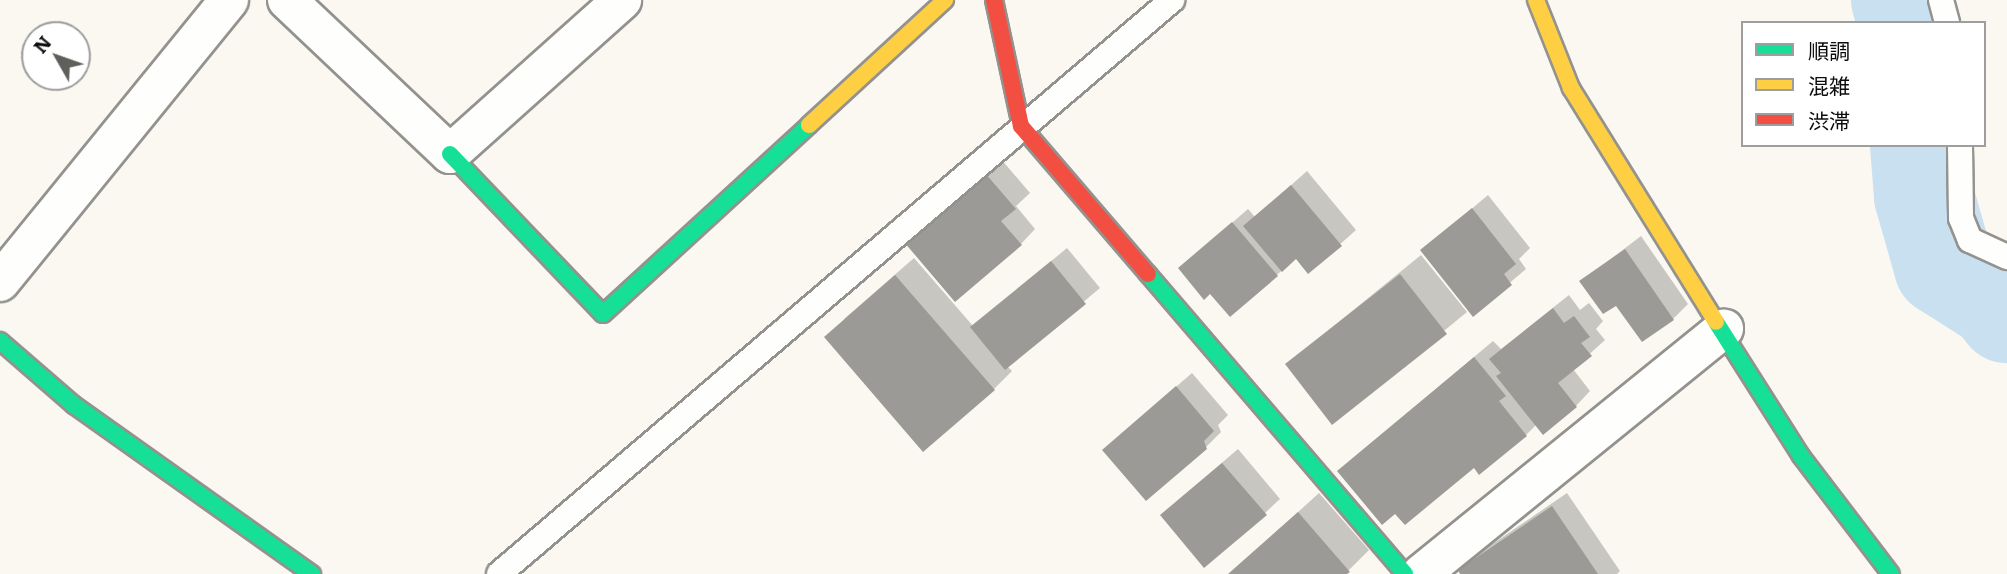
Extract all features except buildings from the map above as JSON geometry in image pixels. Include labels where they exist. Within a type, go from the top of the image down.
[{"type":"street","points":[[0,282],[229,0]]},
{"type":"street","points":[[287,0],[450,154],[603,314],[945,0]]},
{"type":"street","points":[[450,154],[622,0]]},
{"type":"street","points":[[994,0],[1021,126],[1405,574]]},
{"type":"street","points":[[1536,0],[1571,88],[1801,456],[1891,574]]},
{"type":"street","points":[[1421,574],[1724,329]]},
{"type":"street","points":[[0,341],[74,405],[312,574]]},
{"type":"lane","points":[[499,574],[1021,126],[1172,0]]},
{"type":"lane","points":[[1941,0],[1946,21]]},
{"type":"lane","points":[[1960,147],[1961,218],[1970,240],[2007,257]]},
{"type":"waterway","points":[[1901,0],[1907,21]]},
{"type":"waterway","points":[[1920,147],[1924,196],[1944,266],[1996,299],[2007,313]]},
{"type":"traffic: fast","points":[[450,154],[603,314],[809,125]]},
{"type":"traffic: fast","points":[[1148,274],[1405,574]]},
{"type":"traffic: fast","points":[[1716,322],[1801,456],[1891,574]]},
{"type":"traffic: fast","points":[[0,341],[74,405],[312,574]]},
{"type":"traffic: slow","points":[[809,125],[945,0]]},
{"type":"traffic: slow","points":[[1536,0],[1571,88],[1716,322]]},
{"type":"traffic: jam","points":[[994,0],[1021,126],[1148,274]]}]
